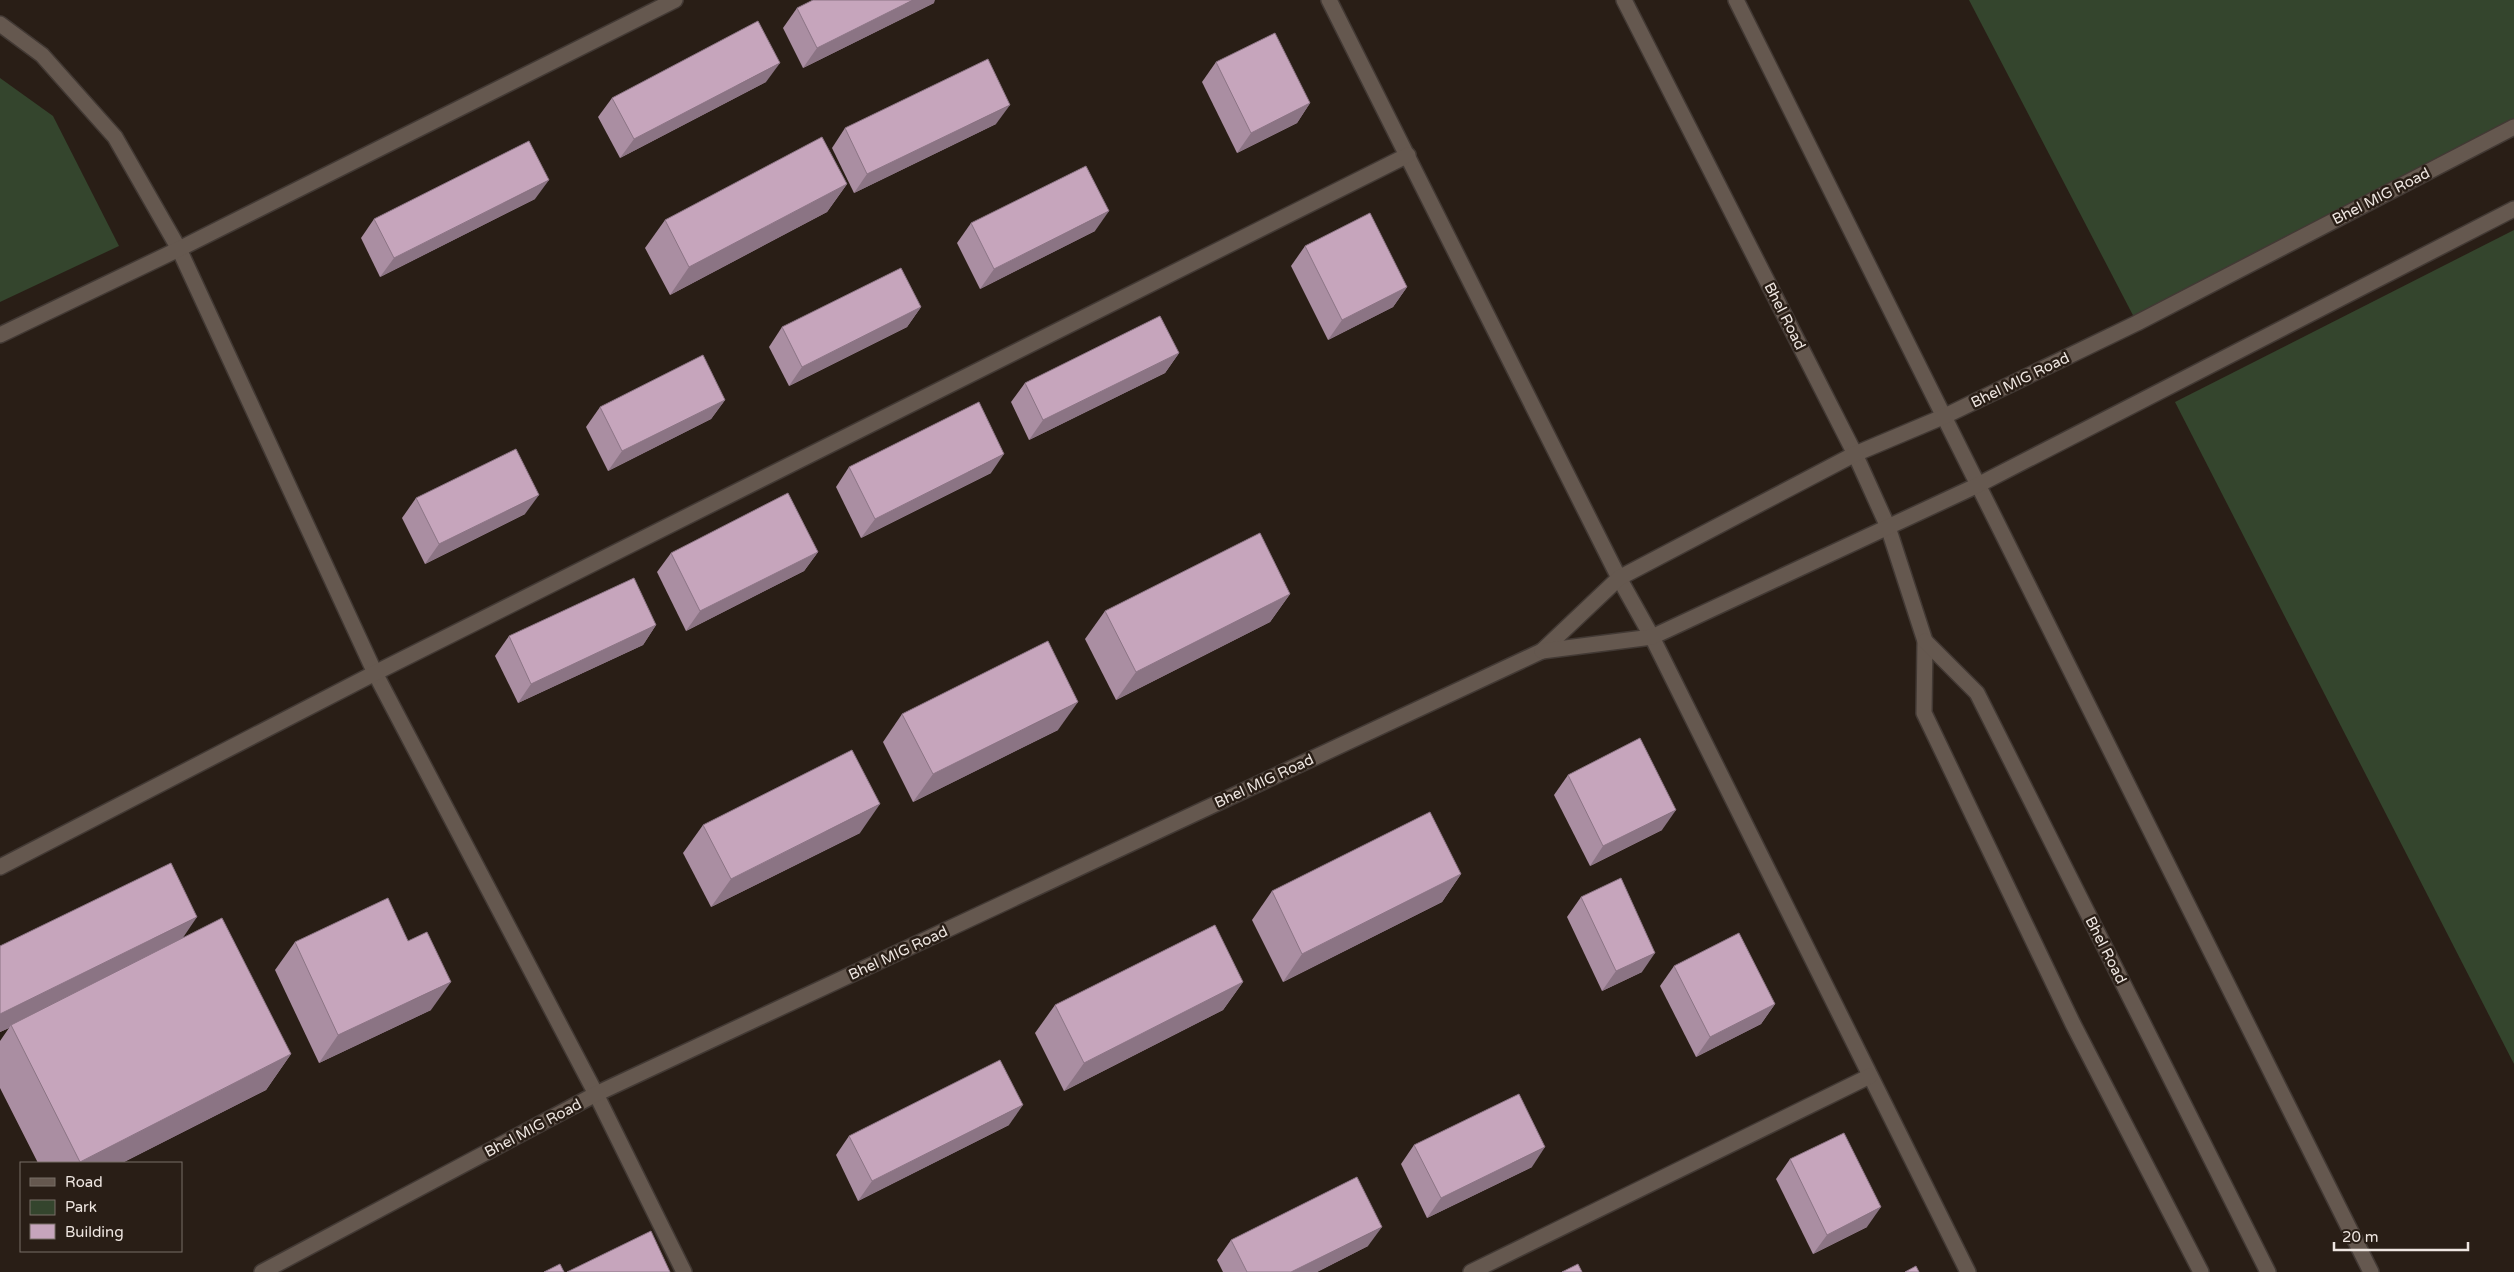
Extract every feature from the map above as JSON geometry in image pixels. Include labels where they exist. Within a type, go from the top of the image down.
[{"type":"street","points":[[0,335],[179,249],[675,0]]},
{"type":"street","points":[[1329,0],[1619,578],[1652,637],[1968,1272]]},
{"type":"street","name":"Bhel Road","points":[[1624,0],[1855,454],[1888,527],[1924,641],[1924,713],[2073,1024],[2201,1272]]},
{"type":"street","points":[[1736,0],[2371,1272]]},
{"type":"street","points":[[0,24],[42,55],[115,137],[179,249],[375,673],[596,1094],[684,1272]]},
{"type":"street","name":"Bhel MIG Road","points":[[1542,651],[1619,578],[1855,454],[1945,416],[2137,323],[2514,127]]},
{"type":"street","points":[[0,867],[375,673],[1408,155]]},
{"type":"street","name":"Bhel MIG Road","points":[[262,1272],[596,1094],[1542,651],[1652,637],[1978,485],[2514,209]]},
{"type":"street","name":"Bhel Road","points":[[1924,641],[1977,693],[2268,1272]]},
{"type":"street","points":[[1471,1272],[1870,1076]]},
{"type":"green space","points":[[1969,0],[2514,0],[2514,127],[2137,323]]},
{"type":"green space","points":[[0,78],[53,116],[119,246],[0,302]]},
{"type":"green space","points":[[2514,230],[2514,1064],[2175,402]]},
{"type":"building","points":[[813,0],[913,0],[817,48],[797,8]]},
{"type":"building","points":[[758,21],[780,63],[634,139],[612,98]]},
{"type":"building","points":[[1275,33],[1310,103],[1251,133],[1216,62]]},
{"type":"building","points":[[988,59],[1010,105],[867,174],[845,128]]},
{"type":"building","points":[[822,137],[847,184],[689,267],[665,220]]},
{"type":"building","points":[[529,141],[549,180],[394,258],[374,219]]},
{"type":"building","points":[[1086,166],[1109,211],[994,269],[971,223]]},
{"type":"building","points":[[1370,213],[1407,287],[1342,320],[1305,246]]},
{"type":"building","points":[[901,268],[921,307],[802,367],[782,327]]},
{"type":"building","points":[[1160,316],[1179,353],[1043,420],[1025,383]]},
{"type":"building","points":[[703,355],[725,400],[622,451],[600,407]]},
{"type":"building","points":[[979,402],[1004,454],[875,519],[849,467]]},
{"type":"building","points":[[516,449],[539,495],[439,544],[416,498]]},
{"type":"building","points":[[788,493],[818,552],[700,611],[671,553]]},
{"type":"building","points":[[1260,533],[1290,594],[1136,672],[1105,611]]},
{"type":"building","points":[[634,578],[656,625],[531,684],[509,636]]},
{"type":"building","points":[[1048,641],[1078,702],[933,774],[902,714]]},
{"type":"building","points":[[1640,738],[1676,810],[1603,846],[1568,775]]},
{"type":"building","points":[[852,750],[880,804],[731,879],[703,825]]},
{"type":"building","points":[[1430,812],[1461,874],[1302,954],[1272,891]]},
{"type":"building","points":[[171,863],[197,917],[0,1014],[0,946]]},
{"type":"building","points":[[1621,878],[1655,953],[1616,971],[1581,897]]},
{"type":"building","points":[[388,898],[408,941],[427,932],[451,982],[338,1035],[295,942]]},
{"type":"building","points":[[222,918],[291,1054],[80,1162],[11,1025]]},
{"type":"building","points":[[1215,925],[1243,982],[1084,1063],[1055,1005]]},
{"type":"building","points":[[1739,933],[1775,1004],[1710,1037],[1674,966]]},
{"type":"building","points":[[1000,1060],[1023,1105],[872,1181],[849,1136]]},
{"type":"building","points":[[1519,1094],[1545,1147],[1441,1198],[1414,1145]]},
{"type":"building","points":[[1844,1133],[1881,1207],[1827,1235],[1790,1159]]},
{"type":"building","points":[[1357,1177],[1382,1227],[1291,1272],[1247,1272],[1231,1240]]},
{"type":"building","points":[[651,1231],[670,1272],[567,1272]]},
{"type":"building","points":[[560,1264],[564,1272],[544,1272]]},
{"type":"building","points":[[1578,1264],[1582,1272],[1562,1272]]},
{"type":"building","points":[[1916,1266],[1919,1272],[1905,1272]]}]
